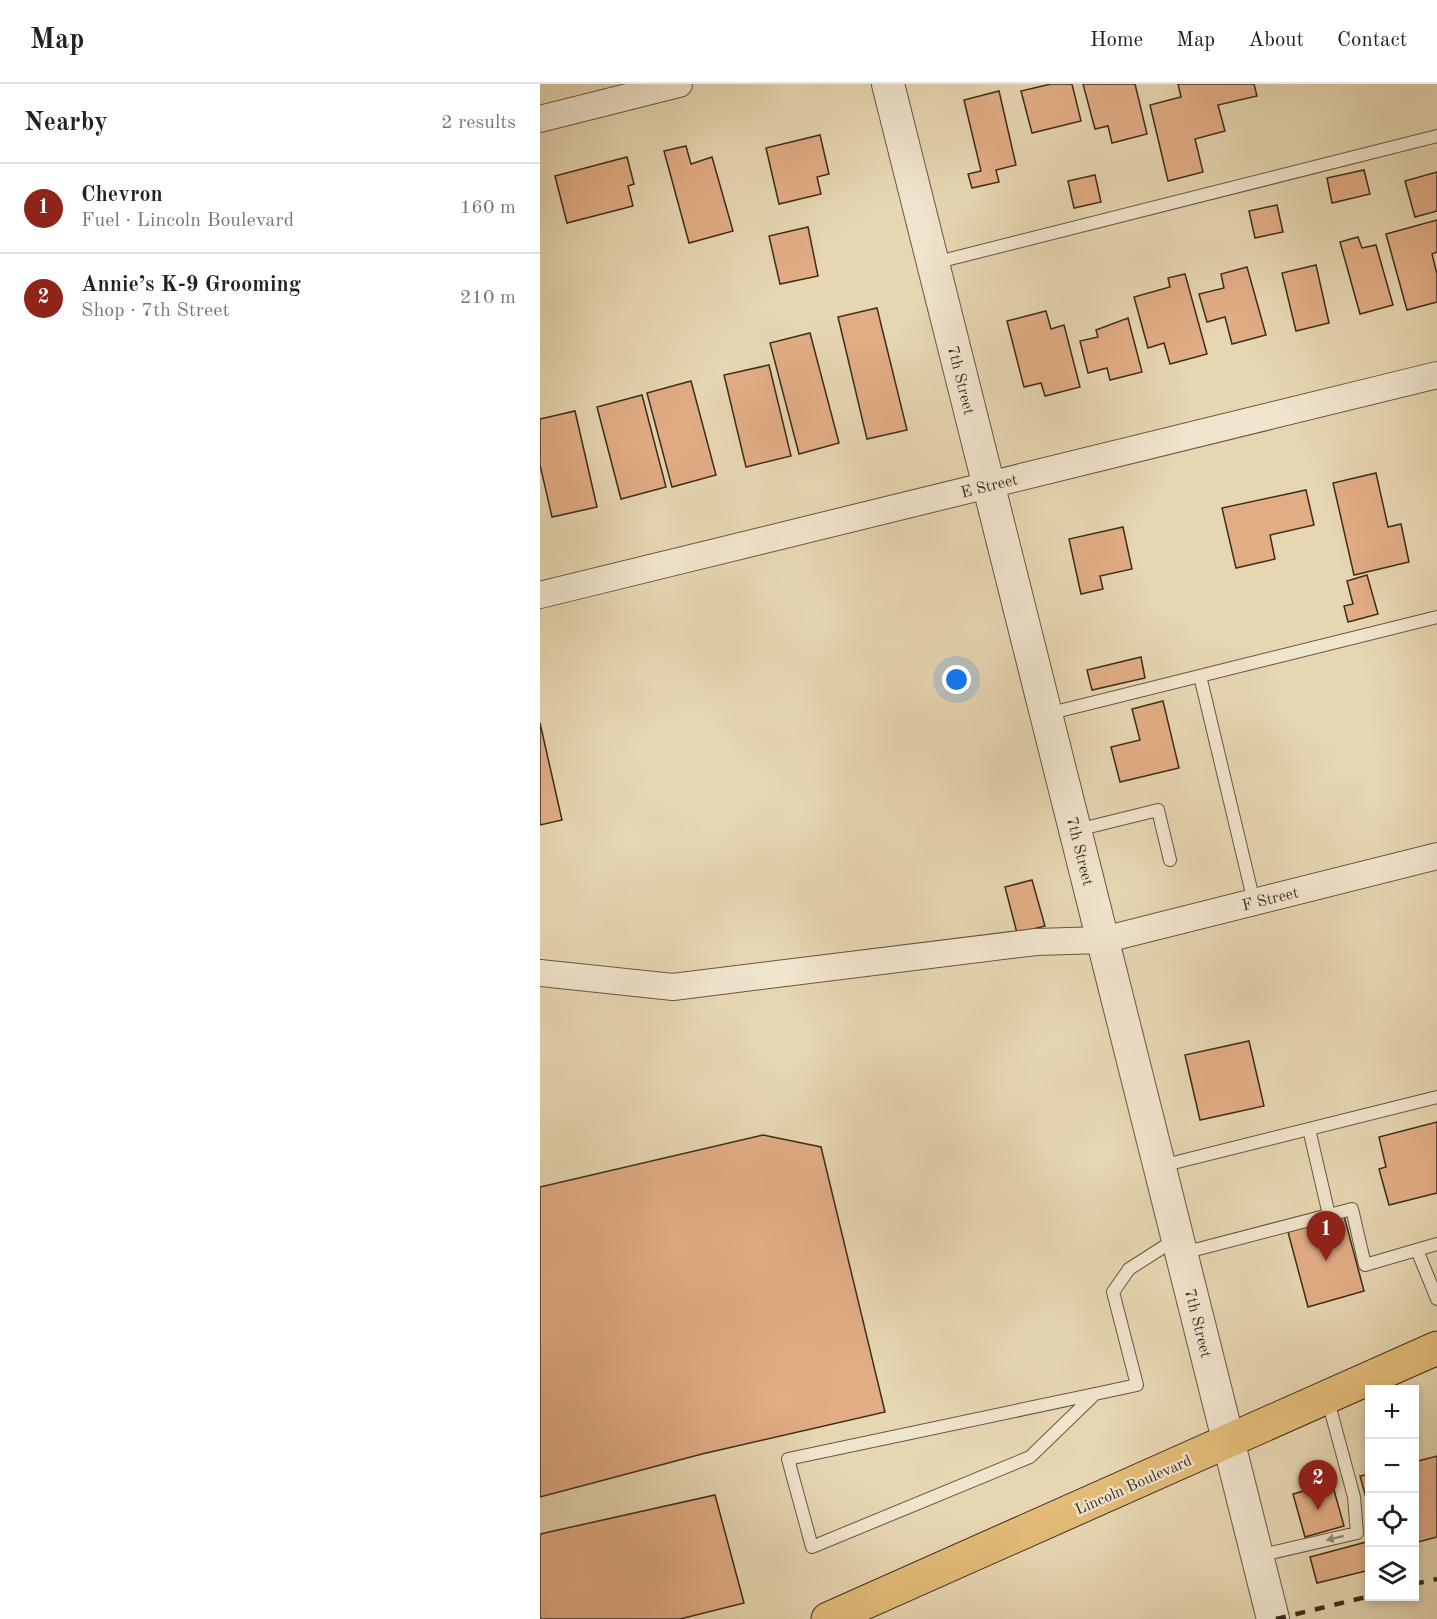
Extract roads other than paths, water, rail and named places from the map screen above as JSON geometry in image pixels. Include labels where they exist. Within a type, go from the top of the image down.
[{"type":"main road","name":"Lincoln Boulevard","points":[[828,1619],[1437,1348]]},
{"type":"street","points":[[540,119],[679,84]]},
{"type":"street","name":"7th Street","points":[[888,84],[1273,1619]]},
{"type":"street","name":"E Street","points":[[540,595],[1437,375]]},
{"type":"street","name":"F Street","points":[[540,973],[674,987],[1047,940],[1103,940],[1437,856]]},
{"type":"lane","points":[[933,264],[1437,136]]},
{"type":"lane","points":[[1046,714],[1437,617]]},
{"type":"lane","points":[[1200,676],[1254,902]]},
{"type":"lane","points":[[1076,830],[1158,810],[1170,860]]},
{"type":"lane","points":[[1160,1167],[1437,1097]]},
{"type":"lane","points":[[1309,1129],[1329,1215]]},
{"type":"lane","points":[[1095,1394],[1030,1457],[812,1547],[788,1459],[1137,1385],[1113,1292],[1129,1269],[1180,1246],[1352,1209],[1365,1265],[1437,1244]]},
{"type":"lane","points":[[1417,1250],[1437,1299]]},
{"type":"lane","points":[[1257,1556],[1357,1533],[1354,1497],[1327,1396]]},
{"type":"railway","points":[[1419,1583],[1437,1579]]},
{"type":"railway","points":[[1276,1619],[1365,1597]]},
{"type":"place","name":"Chevron","points":[[1326,1261]]},
{"type":"place","name":"Annie’s K-9 Grooming","points":[[1318,1510]]}]
